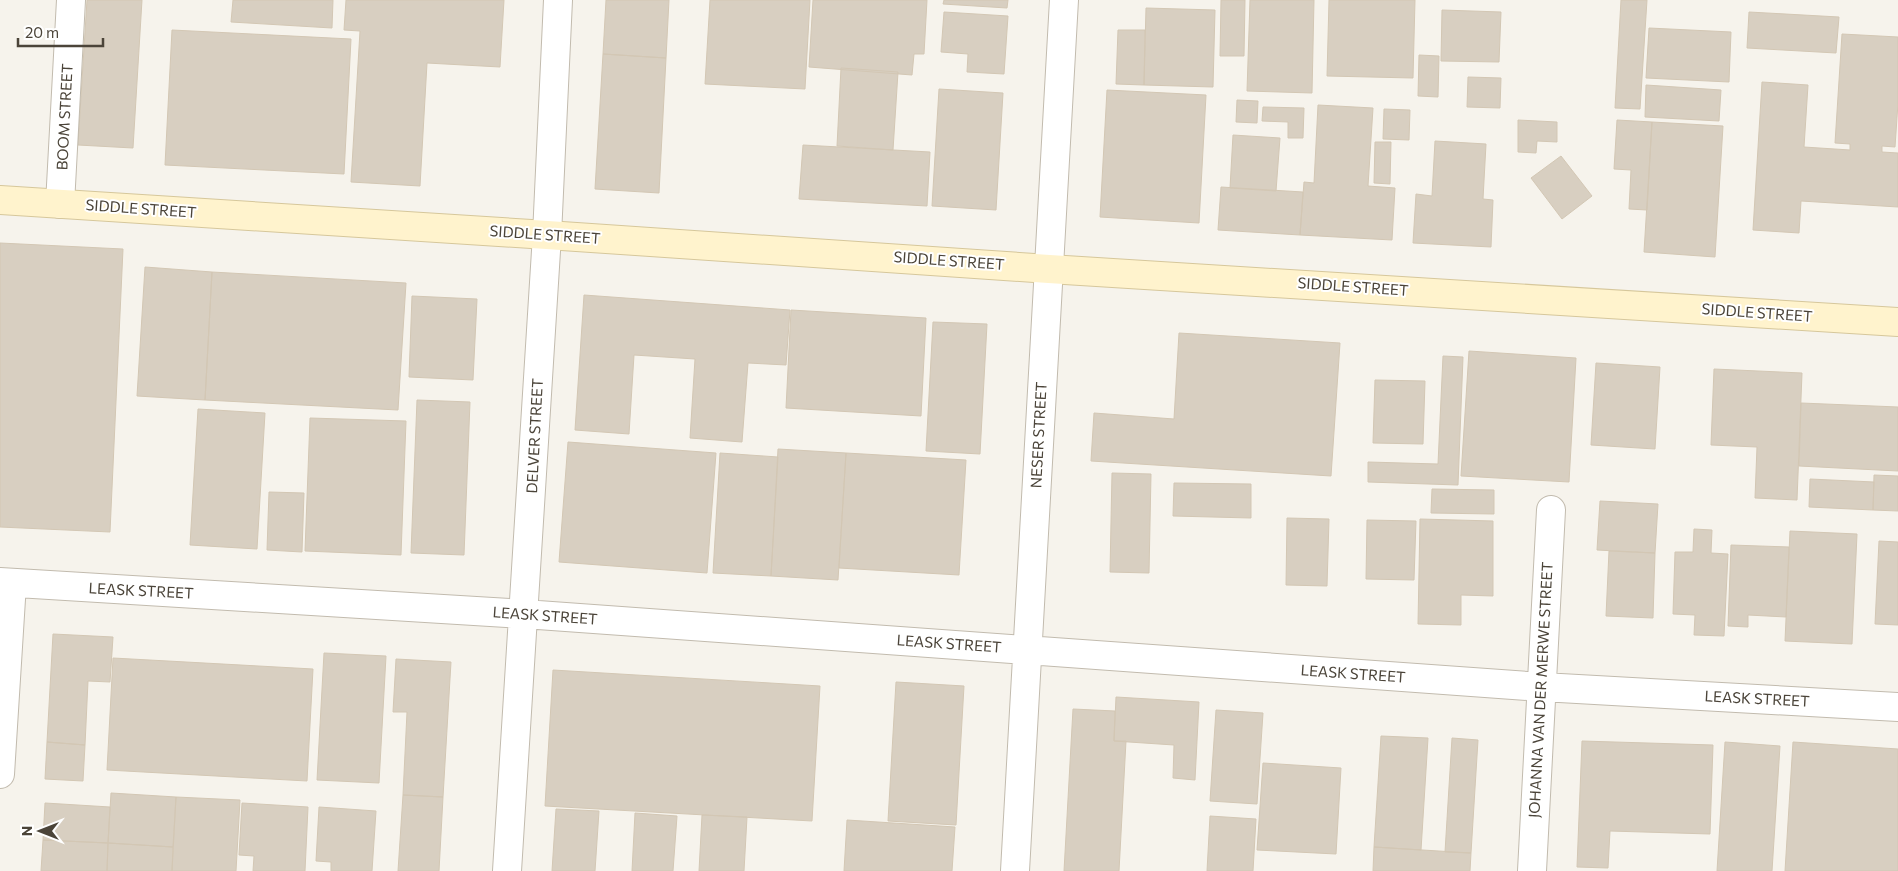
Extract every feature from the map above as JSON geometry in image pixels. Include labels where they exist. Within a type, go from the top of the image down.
[{"type":"street","name":"BOOM STREET","points":[[60,204],[71,0]]},
{"type":"street","name":"DELVER STREET","points":[[507,871],[547,235],[558,0]]},
{"type":"street","name":"NESER STREET","points":[[1014,871],[1064,0]]},
{"type":"street","name":"SIDDLE STREET","points":[[0,200],[1049,269],[1898,322]]},
{"type":"street","name":"JOHANNA VAN DER MERWE STREET","points":[[1532,871],[1551,510]]},
{"type":"street","name":"LEASK STREET","points":[[6,583],[524,614],[1542,687],[1898,707]]},
{"type":"street","points":[[0,774],[6,583]]},
{"type":"building","points":[[87,0],[142,0],[133,148],[78,145]]},
{"type":"building","points":[[233,0],[333,0],[332,28],[231,22]]},
{"type":"building","points":[[346,0],[504,0],[500,67],[427,63],[420,186],[351,182],[360,31],[344,30]]},
{"type":"building","points":[[606,0],[669,0],[666,58],[603,54]]},
{"type":"building","points":[[710,0],[810,0],[805,89],[705,84]]},
{"type":"building","points":[[813,0],[927,0],[924,54],[914,54],[912,75],[809,67]]},
{"type":"building","points":[[944,0],[1008,0],[1007,8],[943,4]]},
{"type":"building","points":[[1221,0],[1245,0],[1244,56],[1220,56]]},
{"type":"building","points":[[1250,0],[1314,0],[1312,93],[1247,91]]},
{"type":"building","points":[[1329,0],[1415,0],[1413,78],[1327,76]]},
{"type":"building","points":[[1621,0],[1647,0],[1640,109],[1615,108]]},
{"type":"building","points":[[1146,8],[1215,10],[1213,87],[1144,85]]},
{"type":"building","points":[[1442,10],[1501,12],[1499,62],[1441,61]]},
{"type":"building","points":[[944,12],[1008,16],[1004,74],[967,72],[968,54],[941,52]]},
{"type":"building","points":[[1749,12],[1839,17],[1836,53],[1747,48]]},
{"type":"building","points":[[1649,28],[1731,32],[1729,82],[1646,78]]},
{"type":"building","points":[[172,30],[351,39],[344,174],[165,165]]},
{"type":"building","points":[[1118,30],[1145,30],[1144,85],[1116,84]]},
{"type":"building","points":[[1842,34],[1898,37],[1898,103],[1895,147],[1882,146],[1882,152],[1898,153],[1898,207],[1801,201],[1799,233],[1753,230],[1762,82],[1808,85],[1804,147],[1850,150],[1850,144],[1835,143]]},
{"type":"building","points":[[603,54],[666,58],[659,193],[595,189]]},
{"type":"building","points":[[1419,55],[1439,56],[1438,97],[1418,96]]},
{"type":"building","points":[[841,68],[898,72],[893,150],[837,146]]},
{"type":"building","points":[[1468,77],[1501,78],[1500,108],[1467,107]]},
{"type":"building","points":[[1646,85],[1721,90],[1719,121],[1645,117]]},
{"type":"building","points":[[939,89],[1003,93],[996,210],[932,206]]},
{"type":"building","points":[[1107,90],[1206,95],[1199,223],[1100,217]]},
{"type":"building","points":[[1237,100],[1258,101],[1257,123],[1236,122]]},
{"type":"building","points":[[1318,105],[1373,108],[1368,186],[1395,188],[1392,240],[1300,235],[1304,182],[1314,183]]},
{"type":"building","points":[[1263,107],[1304,108],[1303,138],[1288,138],[1288,122],[1262,121]]},
{"type":"building","points":[[1384,109],[1410,110],[1409,140],[1383,139]]},
{"type":"building","points":[[1518,120],[1557,122],[1557,142],[1537,141],[1536,153],[1518,152]]},
{"type":"building","points":[[1617,120],[1652,122],[1647,210],[1629,209],[1631,170],[1614,169]]},
{"type":"building","points":[[1652,122],[1723,126],[1715,257],[1644,252]]},
{"type":"building","points":[[1233,135],[1280,138],[1276,191],[1230,188]]},
{"type":"building","points":[[1435,141],[1486,144],[1483,199],[1493,200],[1491,247],[1413,243],[1416,194],[1432,196]]},
{"type":"building","points":[[1375,142],[1391,142],[1390,184],[1374,183]]},
{"type":"building","points":[[803,145],[930,152],[927,206],[799,199]]},
{"type":"building","points":[[1561,156],[1592,196],[1562,219],[1531,178]]},
{"type":"building","points":[[1221,187],[1303,192],[1300,235],[1218,230]]},
{"type":"building","points":[[0,243],[123,249],[110,532],[0,527]]},
{"type":"building","points":[[145,267],[212,272],[205,400],[137,396]]},
{"type":"building","points":[[212,272],[406,283],[398,410],[205,400]]},
{"type":"building","points":[[584,295],[790,310],[786,365],[748,363],[742,442],[690,438],[695,359],[634,355],[629,434],[575,430]]},
{"type":"building","points":[[412,296],[477,299],[473,380],[409,377]]},
{"type":"building","points":[[791,310],[926,318],[921,416],[786,408]]},
{"type":"building","points":[[933,322],[987,324],[980,454],[926,451]]},
{"type":"building","points":[[1179,333],[1340,343],[1331,476],[1091,461],[1094,413],[1174,419]]},
{"type":"building","points":[[1469,351],[1576,358],[1569,482],[1461,476]]},
{"type":"building","points":[[1443,356],[1463,357],[1458,485],[1368,482],[1368,462],[1438,464]]},
{"type":"building","points":[[1596,363],[1660,367],[1655,449],[1591,445]]},
{"type":"building","points":[[1714,369],[1802,373],[1797,500],[1755,498],[1757,447],[1711,445]]},
{"type":"building","points":[[1375,380],[1425,381],[1423,444],[1373,443]]},
{"type":"building","points":[[417,400],[470,402],[464,555],[411,553]]},
{"type":"building","points":[[1801,403],[1898,407],[1898,471],[1799,466]]},
{"type":"building","points":[[198,409],[265,413],[257,549],[190,545]]},
{"type":"building","points":[[310,418],[406,421],[401,555],[305,551]]},
{"type":"building","points":[[568,442],[716,453],[707,573],[559,562]]},
{"type":"building","points":[[778,449],[846,453],[838,580],[771,576]]},
{"type":"building","points":[[720,453],[778,457],[771,576],[713,573]]},
{"type":"building","points":[[846,453],[966,460],[959,575],[839,568]]},
{"type":"building","points":[[1112,473],[1151,474],[1149,573],[1110,572]]},
{"type":"building","points":[[1874,475],[1898,476],[1898,511],[1873,510]]},
{"type":"building","points":[[1810,479],[1874,482],[1873,510],[1809,507]]},
{"type":"building","points":[[1174,483],[1251,484],[1251,518],[1173,516]]},
{"type":"building","points":[[1432,489],[1494,490],[1494,514],[1431,513]]},
{"type":"building","points":[[269,492],[304,493],[302,552],[267,550]]},
{"type":"building","points":[[1600,501],[1658,504],[1655,553],[1597,550]]},
{"type":"building","points":[[1287,518],[1329,519],[1327,586],[1286,585]]},
{"type":"building","points":[[1420,519],[1493,521],[1493,596],[1461,595],[1461,625],[1418,624]]},
{"type":"building","points":[[1367,520],[1416,521],[1414,580],[1366,579]]},
{"type":"building","points":[[1694,529],[1712,530],[1711,553],[1728,554],[1724,636],[1694,635],[1695,615],[1673,614],[1675,552],[1693,552]]},
{"type":"building","points":[[1790,531],[1857,534],[1852,644],[1785,641]]},
{"type":"building","points":[[1879,541],[1898,542],[1898,625],[1875,624]]},
{"type":"building","points":[[1731,545],[1789,547],[1786,617],[1748,615],[1748,627],[1728,626]]},
{"type":"building","points":[[1609,551],[1655,553],[1653,618],[1606,616]]},
{"type":"building","points":[[53,634],[113,637],[110,682],[88,681],[85,745],[47,742]]},
{"type":"building","points":[[324,653],[386,656],[379,783],[317,780]]},
{"type":"building","points":[[113,658],[313,669],[307,781],[107,770]]},
{"type":"building","points":[[396,659],[451,662],[443,797],[403,795],[407,712],[393,712]]},
{"type":"building","points":[[553,670],[820,686],[812,821],[545,806]]},
{"type":"building","points":[[896,682],[964,686],[956,825],[888,821]]},
{"type":"building","points":[[1116,697],[1199,702],[1195,780],[1173,778],[1174,745],[1114,741]]},
{"type":"building","points":[[1073,709],[1115,711],[1114,741],[1126,741],[1119,871],[1064,871]]},
{"type":"building","points":[[1216,710],[1263,713],[1257,804],[1210,801]]},
{"type":"building","points":[[1381,736],[1428,738],[1421,850],[1374,847]]},
{"type":"building","points":[[1452,738],[1478,740],[1471,853],[1445,852]]},
{"type":"building","points":[[1582,741],[1713,745],[1710,834],[1610,831],[1608,868],[1577,867]]},
{"type":"building","points":[[47,742],[85,745],[83,781],[45,779]]},
{"type":"building","points":[[1725,742],[1780,746],[1772,871],[1717,871]]},
{"type":"building","points":[[1793,742],[1898,749],[1898,871],[1785,871]]},
{"type":"building","points":[[1263,763],[1341,768],[1336,854],[1257,850]]},
{"type":"building","points":[[111,793],[176,797],[173,847],[108,843]]},
{"type":"building","points":[[403,795],[443,797],[439,871],[398,871]]},
{"type":"building","points":[[176,797],[240,800],[236,871],[172,871]]},
{"type":"building","points":[[45,803],[110,807],[108,843],[43,840]]},
{"type":"building","points":[[242,803],[308,807],[305,871],[253,871],[254,856],[239,855]]},
{"type":"building","points":[[319,807],[376,811],[372,871],[331,871],[331,862],[316,861]]},
{"type":"building","points":[[556,809],[599,811],[595,871],[552,871]]},
{"type":"building","points":[[635,813],[677,816],[673,871],[632,871]]},
{"type":"building","points":[[702,815],[747,817],[744,871],[699,871]]},
{"type":"building","points":[[1210,816],[1256,819],[1253,871],[1207,871]]},
{"type":"building","points":[[847,820],[955,827],[952,871],[844,871]]},
{"type":"building","points":[[43,840],[108,843],[107,871],[41,871]]},
{"type":"building","points":[[108,843],[173,847],[172,871],[107,871]]},
{"type":"building","points":[[1374,847],[1471,853],[1470,871],[1373,871]]}]
